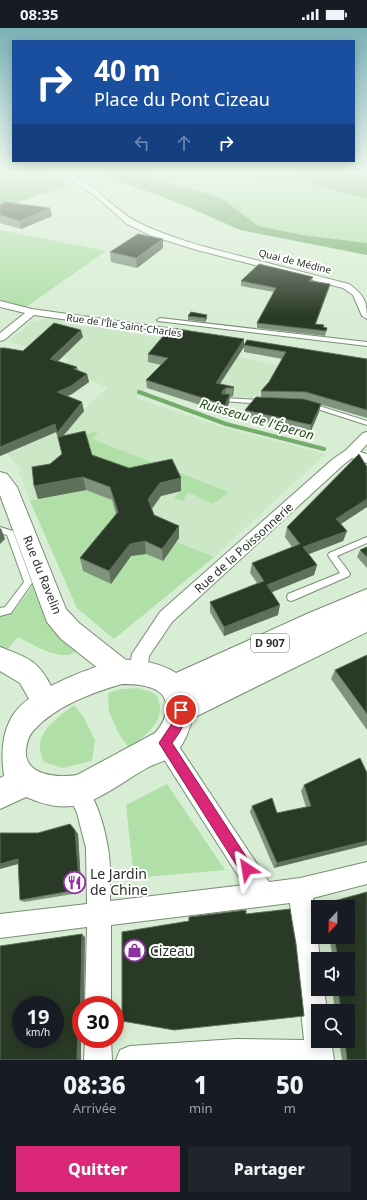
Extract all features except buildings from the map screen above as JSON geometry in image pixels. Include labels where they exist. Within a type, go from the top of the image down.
[{"type":"main road","name":"Rue du Ravelin","points":[[0,479],[7,487],[56,615],[70,631],[130,672]]},
{"type":"main road","name":"D 907","points":[[178,699],[318,620],[367,599]]},
{"type":"main road","name":"D 907","points":[[178,699],[367,620]]},
{"type":"main road","points":[[0,660],[23,669],[35,680],[45,705]]},
{"type":"main road","points":[[130,672],[157,677],[178,699],[176,728],[165,743],[115,771],[76,790],[13,788],[16,772],[5,756],[16,732],[28,716],[83,684],[130,672]]},
{"type":"street","name":"Quai de Médine","points":[[127,219],[156,234],[200,248],[338,283],[352,289],[367,289]]},
{"type":"street","points":[[352,289],[360,298],[367,316]]},
{"type":"street","name":"Rue de l'Île Saint-Charles","points":[[0,304],[32,312],[199,336]]},
{"type":"street","points":[[0,338],[32,312]]},
{"type":"street","name":"Rue de la Poissonnerie","points":[[130,672],[166,617],[367,436]]},
{"type":"street","points":[[351,452],[367,459]]},
{"type":"street","points":[[165,743],[263,894]]},
{"type":"street","points":[[76,790],[87,809],[97,848],[99,913],[98,996]]},
{"type":"street","points":[[0,926],[300,890],[367,873]]},
{"type":"street","points":[[140,1059],[236,1052],[320,1057],[300,890]]},
{"type":"street","points":[[98,1048],[98,1060]]},
{"type":"lane","points":[[160,320],[367,344]]},
{"type":"lane","points":[[225,400],[273,402]]},
{"type":"lane","points":[[304,403],[367,423]]},
{"type":"lane","points":[[0,530],[10,533],[28,583],[8,610],[0,612]]},
{"type":"lane","points":[[291,597],[346,574],[332,556],[367,540]]},
{"type":"shaded area","points":[[215,219],[249,219],[258,226],[303,235],[367,243],[367,255],[240,230]]},
{"type":"shaded area","points":[[249,219],[367,219],[367,243],[303,235],[258,226]]},
{"type":"shaded area","points":[[0,230],[106,251],[26,307],[0,301]]},
{"type":"shaded area","points":[[48,318],[73,323],[74,325],[84,327],[89,325],[163,339],[279,366],[262,396],[255,395],[253,398],[147,388],[136,398],[222,427],[325,454],[214,557],[114,639],[77,608],[30,501],[19,472],[22,470],[6,453],[71,426],[93,400],[108,388],[79,375],[58,369],[70,358],[8,342],[31,322]]},
{"type":"shaded area","points":[[94,431],[98,432],[92,439],[229,492],[213,504],[188,492],[183,501],[174,498],[181,491],[131,481],[61,450]]},
{"type":"shaded area","points":[[86,490],[112,500],[120,525],[83,571],[111,583],[131,556],[146,554],[176,542],[214,557],[114,639],[77,608],[30,501]]},
{"type":"shaded area","points":[[36,581],[80,649],[66,655],[57,654],[41,649],[18,637],[3,654],[0,653],[0,616],[10,614],[15,610]]},
{"type":"shaded area","points":[[138,688],[156,695],[160,706],[160,713],[158,719],[150,730],[129,748],[119,734],[109,712],[108,693],[120,689]]},
{"type":"shaded area","points":[[74,705],[84,718],[95,740],[92,761],[62,768],[44,762],[40,752],[42,736],[59,716]]},
{"type":"shaded area","points":[[167,784],[225,870],[134,878],[126,805]]},
{"type":"waterway","name":"Ruisseau de l'Éperon","points":[[139,392],[226,424],[324,449]]},
{"type":"place","name":"Le Jardin de Chine","points":[[75,882]]},
{"type":"place","name":"Cizeau","points":[[134,951]]},
{"type":"route","points":[[181,710],[176,728],[165,743],[247,869]]}]
